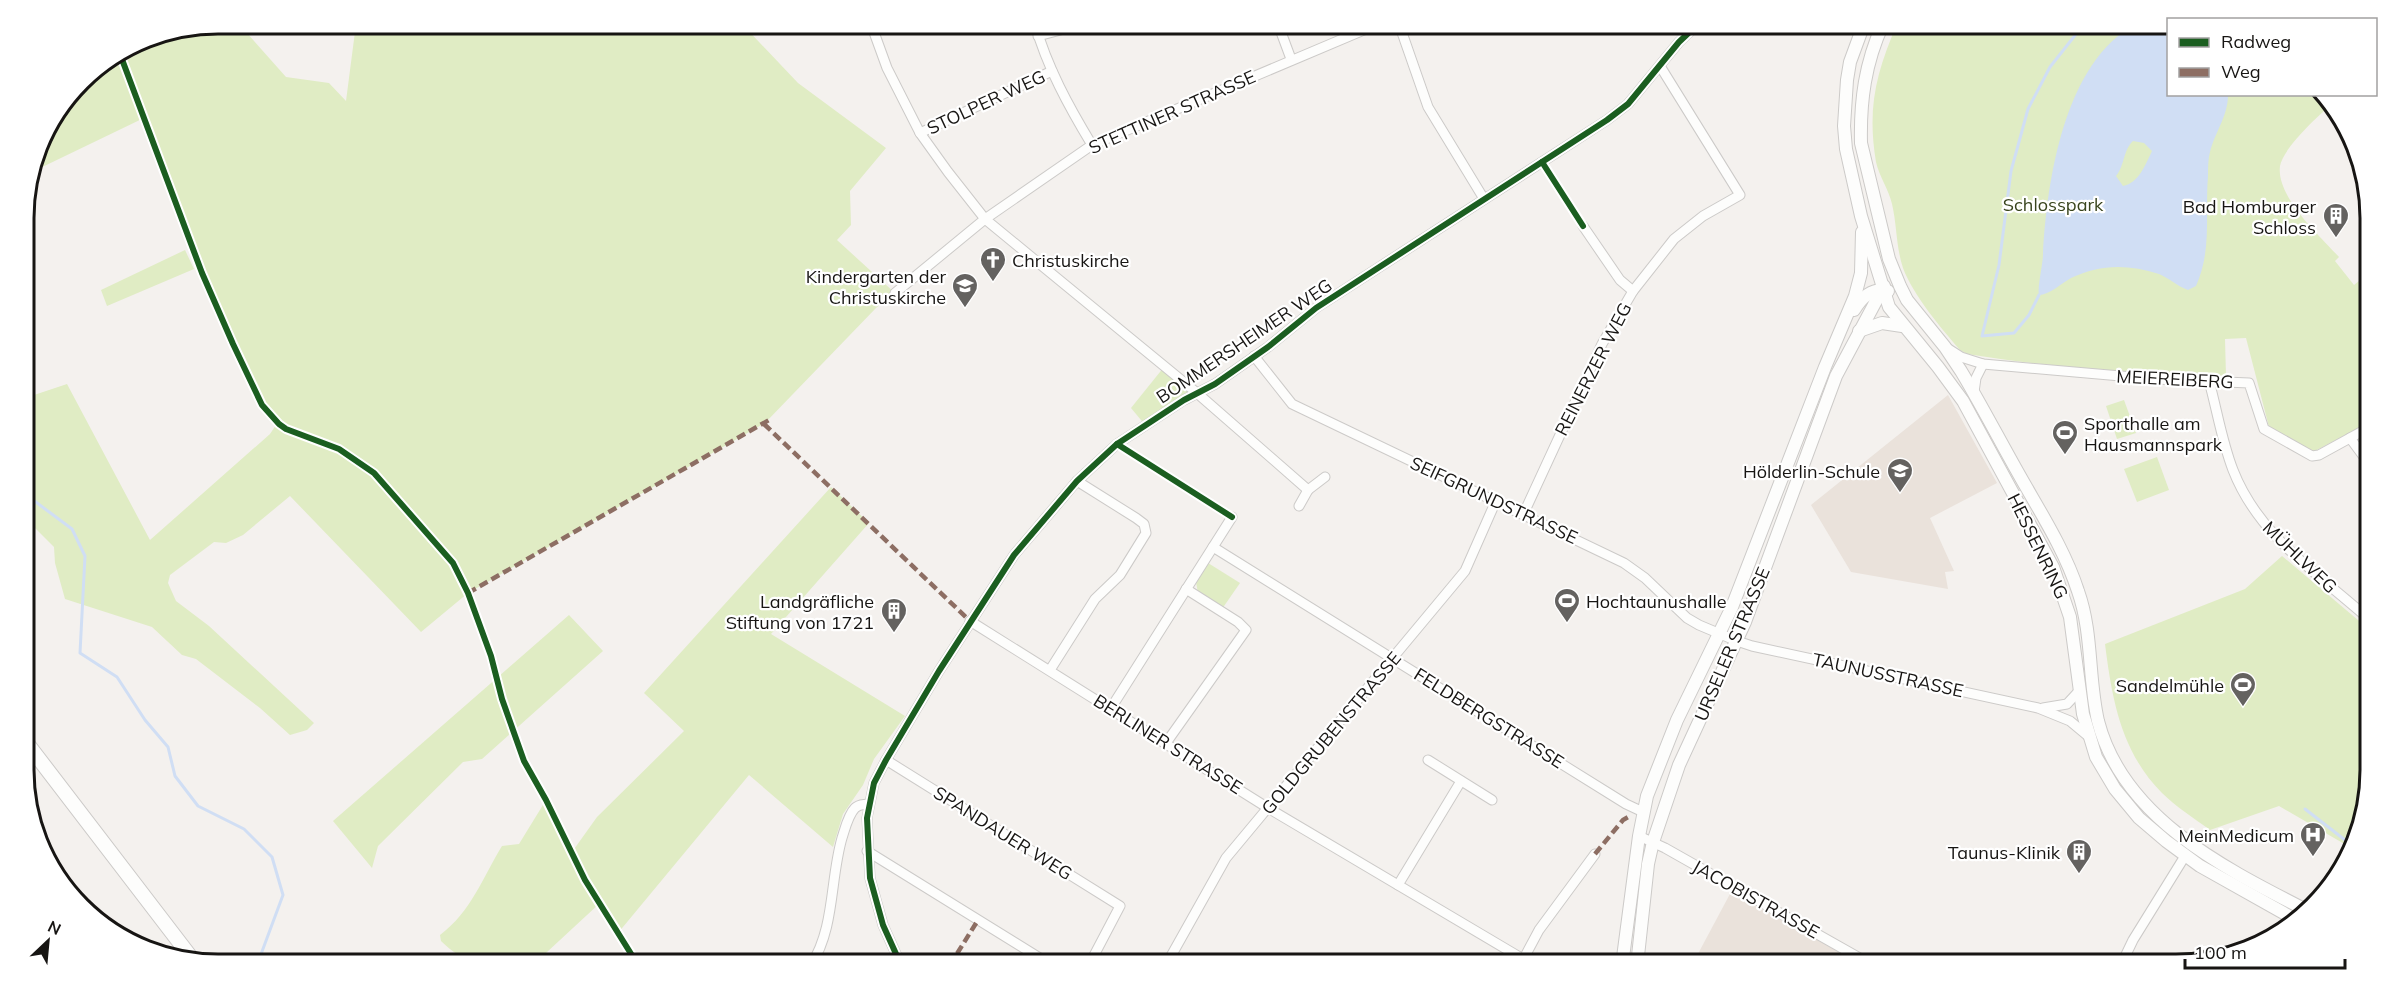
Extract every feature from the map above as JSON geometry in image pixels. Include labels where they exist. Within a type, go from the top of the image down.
[{"type":"main road","points":[[34,752],[187,952]]},
{"type":"street","points":[[875,34],[887,68],[920,133],[985,219],[1197,393],[1308,490]]},
{"type":"street","points":[[1046,34],[1038,36],[1052,71],[1092,145]]},
{"type":"street","points":[[1282,34],[1292,59]]},
{"type":"street","name":"STETTINER STRASSE","points":[[895,292],[985,219],[1092,145],[1353,34]]},
{"type":"street","points":[[1402,34],[1428,107],[1484,199]]},
{"type":"street","name":"BOMMERSHEIMER WEG","points":[[868,804],[874,783],[886,760],[970,621],[1014,555],[1077,481],[1117,444],[1215,384],[1316,308],[1615,115],[1628,104],[1687,34]]},
{"type":"street","points":[[1860,34],[1850,62],[1844,126],[1846,149],[1861,216]]},
{"type":"street","points":[[1878,34],[1863,79],[1860,124],[1861,143],[1889,259]]},
{"type":"street","name":"REINERZER WEG","points":[[1523,515],[1602,344],[1633,291],[1674,239],[1703,216],[1740,195],[1660,66]]},
{"type":"street","name":"STOLPER WEG","points":[[920,133],[1052,71]]},
{"type":"street","name":"HESSENRING","points":[[1861,216],[1892,314],[1938,367],[1963,401],[2053,567],[2070,617],[2079,691],[2088,736],[2096,757],[2115,789],[2139,818],[2185,856],[2240,890],[2289,916]]},
{"type":"street","name":"URSELER STRASSE","points":[[1623,954],[1642,812],[1677,720],[1720,634],[1860,278],[1861,216]]},
{"type":"street","points":[[1583,225],[1620,280],[1633,291]]},
{"type":"street","name":"HESSENRING","points":[[1889,259],[1907,300],[1945,347],[1975,394],[2060,546],[2085,612],[2098,721],[2118,769],[2147,806],[2187,841],[2222,864],[2300,907]]},
{"type":"street","name":"URSELER STRASSE","points":[[1638,954],[1648,864],[1653,842],[1679,765],[1737,641],[1836,376],[1883,289],[1889,271],[1889,259]]},
{"type":"street","points":[[1883,289],[1907,300]]},
{"type":"street","name":"URSELER STRASSE","points":[[1837,338],[1865,294],[1883,289]]},
{"type":"street","points":[[1859,331],[1882,323],[1902,326]]},
{"type":"street","name":"MEIEREIBERG","points":[[1945,347],[1961,357],[1983,364],[2105,375],[2249,383],[2264,429],[2288,441],[2308,456],[2317,456],[2350,438]]},
{"type":"street","name":"SEIFGRUNDSTRASSE","points":[[1254,356],[1292,404],[1624,563],[1645,578],[1687,618],[1737,641]]},
{"type":"street","points":[[1975,394],[1975,383],[1983,364]]},
{"type":"street","name":"MÜHLWEG","points":[[2210,381],[2232,468],[2252,508],[2271,532],[2300,561],[2360,612]]},
{"type":"street","points":[[2360,432],[2350,438],[2360,452]]},
{"type":"street","points":[[1299,506],[1308,490],[1325,477]]},
{"type":"street","points":[[1050,670],[1095,599],[1120,575],[1146,533],[1144,524],[1077,481]]},
{"type":"street","name":"GOLDGRUBENSTRASSE","points":[[1172,955],[1226,858],[1465,571],[1496,503]]},
{"type":"street","points":[[1111,708],[1232,517]]},
{"type":"street","name":"FELDBERGSTRASSE","points":[[1213,547],[1642,812]]},
{"type":"street","points":[[1166,743],[1246,630],[1238,622],[1186,589]]},
{"type":"street","name":"BERLINER STRASSE","points":[[970,621],[1268,808],[1514,954]]},
{"type":"street","name":"TAUNUSSTRASSE","points":[[1737,641],[2038,708],[2070,721],[2088,736]]},
{"type":"street","name":"TAUNUSSTRASSE","points":[[2038,708],[2067,704],[2079,691]]},
{"type":"street","name":"SPANDAUER WEG","points":[[886,760],[1120,906],[1094,955]]},
{"type":"street","points":[[1428,760],[1492,800]]},
{"type":"street","points":[[1398,885],[1461,781]]},
{"type":"street","points":[[817,955],[822,945],[839,850],[845,829],[855,808],[868,804],[867,851],[875,900],[896,955]]},
{"type":"street","name":"JACOBISTRASSE","points":[[1638,836],[1653,842],[1853,954]]},
{"type":"street","points":[[867,851],[1034,955]]},
{"type":"street","points":[[1526,954],[1539,930],[1595,854]]},
{"type":"street","points":[[2126,954],[2185,856]]},
{"type":"shaded area","name":"Hölderlin-Schule","points":[[1948,395],[1997,483],[1930,518],[1954,571],[1945,572],[1948,589],[1851,572],[1811,505]]},
{"type":"shaded area","points":[[1731,892],[1843,954],[1698,954]]},
{"type":"green space","points":[[248,34],[286,77],[329,83],[346,101],[355,34],[751,34],[798,83],[886,148],[850,191],[851,225],[837,240],[895,293],[876,308],[765,423],[468,593],[421,632],[290,496],[243,535],[226,543],[214,542],[170,575],[168,583],[176,601],[209,626],[314,723],[307,730],[290,735],[260,708],[196,659],[182,655],[152,627],[65,599],[55,563],[54,547],[34,527],[35,395],[67,384],[150,540],[270,434],[276,425],[290,435],[343,455],[346,452],[289,429],[277,420],[265,403],[202,272],[146,117],[42,167],[53,137],[88,88],[137,53],[183,38]]},
{"type":"green space","name":"Schlosspark","points":[[1893,34],[2167,34],[2167,96],[2314,96],[2325,110],[2302,132],[2288,150],[2280,166],[2281,178],[2292,203],[2339,257],[2335,261],[2354,285],[2360,280],[2360,427],[2313,452],[2269,427],[2246,338],[2225,339],[2226,376],[2064,366],[1999,359],[1967,354],[1960,350],[1928,311],[1913,289],[1903,268],[1892,204],[1879,172],[1873,143],[1875,91]]},
{"type":"green space","points":[[185,250],[194,269],[107,306],[101,290]]},
{"type":"green space","points":[[1164,367],[1197,393],[1146,426],[1131,408]]},
{"type":"green space","points":[[2124,400],[2136,433],[2117,439],[2106,406]]},
{"type":"green space","points":[[2157,457],[2169,490],[2137,502],[2124,469]]},
{"type":"green space","points":[[831,487],[869,523],[771,634],[905,716],[874,759],[863,785],[843,814],[833,847],[749,775],[618,933],[600,903],[544,955],[459,955],[452,950],[441,941],[440,935],[451,926],[468,905],[502,846],[519,844],[546,800],[572,852],[597,817],[684,731],[644,693]]},
{"type":"green space","name":"Sandelmühle","points":[[2282,556],[2360,622],[2360,783],[2357,806],[2345,844],[2279,806],[2210,830],[2162,793],[2148,777],[2128,742],[2115,705],[2105,644],[2245,589]]},
{"type":"green space","points":[[1208,563],[1240,583],[1222,609],[1198,593],[1196,582]]},
{"type":"green space","points":[[569,615],[603,651],[482,759],[463,762],[378,846],[372,868],[333,821]]},
{"type":"water","points":[[2122,34],[2167,34],[2167,96],[2228,96],[2224,117],[2209,158],[2204,259],[2196,286],[2188,290],[2159,274],[2136,268],[2114,267],[2082,273],[2051,291],[2039,295],[2045,225],[2055,159],[2076,94],[2092,66],[2111,42]],"holes":[[[2133,141],[2144,143],[2152,151],[2141,173],[2129,184],[2123,186],[2116,176],[2127,149]]]},
{"type":"waterway","points":[[2039,295],[2029,315],[2014,333],[1982,336],[1999,265],[2011,171],[2028,109],[2050,67],[2076,34]]},
{"type":"waterway","points":[[34,501],[72,529],[85,556],[80,653],[117,677],[145,720],[168,747],[175,776],[198,806],[244,829],[272,857],[283,895],[261,955]]},
{"type":"waterway","points":[[2305,809],[2346,841]]},
{"type":"marked path","points":[[468,593],[769,420]]},
{"type":"marked path","points":[[764,424],[970,621]]},
{"type":"marked path","points":[[1595,854],[1623,820],[1630,816]]},
{"type":"marked path","points":[[956,955],[978,920]]},
{"type":"cycle path","points":[[896,955],[883,925],[870,878],[867,818],[874,783],[939,671],[1014,555],[1077,481],[1117,444],[1184,400],[1215,384],[1268,347],[1316,308],[1607,120],[1628,104],[1687,34]]},
{"type":"cycle path","points":[[123,62],[202,273],[262,405],[286,429],[339,449],[374,473],[453,563],[468,593],[491,656],[502,699],[524,761],[585,880],[632,955]]},
{"type":"cycle path","points":[[1542,162],[1583,226]]},
{"type":"cycle path","points":[[1117,444],[1232,517]]},
{"type":"place","name":"Bad Homburger Schloss","points":[[2336,239]]},
{"type":"place","name":"Christuskirche","points":[[993,283]]},
{"type":"place","name":"Kindergarten der Christuskirche","points":[[965,309]]},
{"type":"place","name":"Sporthalle am Hausmannspark","points":[[2065,456]]},
{"type":"place","name":"Hölderlin-Schule","points":[[1900,494]]},
{"type":"place","name":"Hochtaunushalle","points":[[1567,624]]},
{"type":"place","name":"Landgräfliche Stiftung von 1721","points":[[894,634]]},
{"type":"place","name":"Sandelmühle","points":[[2243,708]]},
{"type":"place","name":"MeinMedicum","points":[[2313,858]]},
{"type":"place","name":"Taunus-Klinik","points":[[2079,875]]}]
